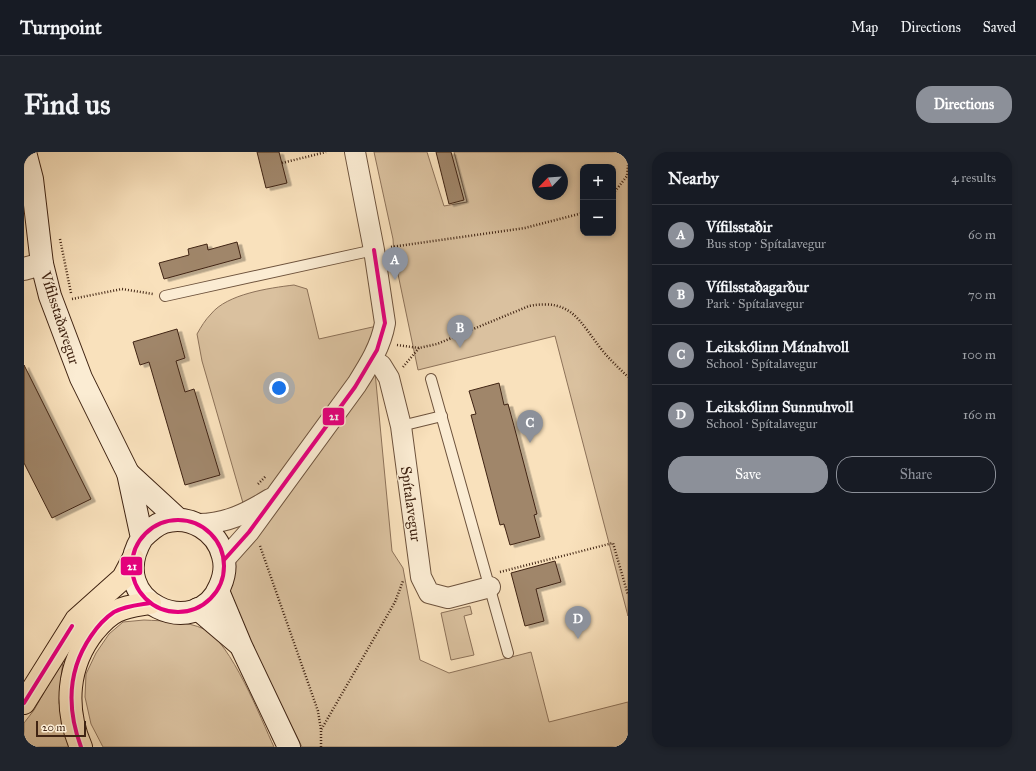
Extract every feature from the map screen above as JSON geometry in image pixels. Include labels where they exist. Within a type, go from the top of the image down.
[{"type":"highway","points":[[24,703],[76,620],[123,578],[133,559]]},
{"type":"highway","points":[[81,747],[72,720],[69,702],[70,687],[76,662],[86,641],[100,624],[116,611],[131,606],[150,603]]},
{"type":"main road","name":"Vífilsstaðavegur","points":[[25,152],[32,179],[33,267],[50,296],[81,378],[128,473],[142,538]]},
{"type":"main road","name":"Vífilsstaðavegur","points":[[128,473],[188,522],[208,530],[222,549],[224,576],[218,591],[209,601],[198,609],[173,613],[160,609],[150,603],[141,594],[135,583],[132,571],[133,559],[136,548],[142,538],[152,528],[165,522],[188,522]]},
{"type":"main road","points":[[218,591],[241,646],[289,747]]},
{"type":"main road","points":[[198,609],[241,646]]},
{"type":"street","points":[[224,560],[249,532],[273,497],[357,384],[372,360],[383,334],[385,323],[374,250],[355,152]]},
{"type":"street","name":"Spítalavegur","points":[[372,360],[381,365],[390,382],[401,426],[421,577],[429,593],[448,598],[488,581]]},
{"type":"street","points":[[188,522],[220,523],[238,517],[273,497]]},
{"type":"lane","points":[[165,296],[374,250]]},
{"type":"lane","points":[[432,379],[508,653]]},
{"type":"lane","points":[[401,426],[442,416]]},
{"type":"path","points":[[282,163],[326,152]]},
{"type":"path","points":[[626,152],[628,162]]},
{"type":"path","points":[[616,190],[627,176],[628,165]]},
{"type":"path","points":[[374,250],[402,244],[525,228],[580,215]]},
{"type":"path","points":[[60,238],[74,305]]},
{"type":"path","points":[[72,299],[122,290],[165,296]]},
{"type":"path","points":[[390,382],[419,348]]},
{"type":"path","points":[[488,581],[546,559],[614,543],[628,595]]},
{"type":"path","points":[[259,544],[318,711],[322,730],[321,747]]},
{"type":"path","points":[[322,730],[395,602],[402,586],[404,574]]},
{"type":"shaded area","points":[[374,152],[427,152],[444,206],[467,202],[454,152],[628,152],[628,616],[555,336],[418,370],[394,255],[393,239]]},
{"type":"shaded area","points":[[294,285],[307,289],[319,339],[377,326],[365,356],[277,485],[245,510],[202,361],[197,334],[209,316],[227,301],[261,290]]},
{"type":"shaded area","points":[[375,372],[392,551],[403,568],[420,660],[449,673],[531,652],[549,722],[628,702],[628,747],[302,747],[263,670],[228,593],[234,562]]},
{"type":"shaded area","points":[[470,606],[472,614],[464,616],[474,655],[451,660],[441,613]]},
{"type":"shaded area","points":[[144,620],[190,624],[204,629],[214,637],[235,665],[274,747],[103,747],[91,724],[85,697],[86,674],[96,653],[109,634],[123,622]]},
{"type":"shaded area","points":[[63,659],[59,703],[71,747],[24,747],[24,723],[34,710]]},
{"type":"building","points":[[257,152],[279,152],[287,183],[266,188]]},
{"type":"building","points":[[436,152],[451,152],[464,200],[449,204]]},
{"type":"building","points":[[237,242],[241,258],[164,279],[159,263],[189,255],[188,249],[207,244],[208,250]]},
{"type":"building","points":[[177,329],[185,358],[176,361],[185,392],[194,389],[220,475],[185,485],[149,362],[140,365],[133,342]]},
{"type":"building","points":[[24,365],[91,499],[52,518],[24,463]]},
{"type":"building","points":[[499,383],[504,405],[508,404],[514,426],[537,514],[534,515],[540,537],[510,545],[504,524],[500,525],[471,415],[476,414],[469,391]]},
{"type":"building","points":[[555,561],[561,582],[536,589],[544,621],[525,626],[511,573]]},
{"type":"transit line","name":"21","points":[[224,560],[249,532],[355,387],[377,350],[385,323],[374,250]]},
{"type":"transit line","name":"21","points":[[178,520],[196,523],[211,533],[221,548],[224,566],[221,584],[211,599],[196,609],[178,612],[160,609],[145,599],[135,584],[132,566],[135,548],[145,533],[160,523],[178,520]]},
{"type":"transit line","name":"21","points":[[81,747],[73,719],[72,690],[77,663],[83,649],[99,626],[114,612],[127,607],[150,603]]},
{"type":"transit line","name":"21","points":[[24,703],[72,626]]},
{"type":"place","name":"Vífilsstaðir","points":[[395,280]]},
{"type":"place","name":"Vífilsstaðagarður","points":[[460,348]]},
{"type":"place","name":"Leikskólinn Mánahvoll","points":[[530,443]]},
{"type":"place","name":"Leikskólinn Sunnuhvoll","points":[[578,639]]}]
